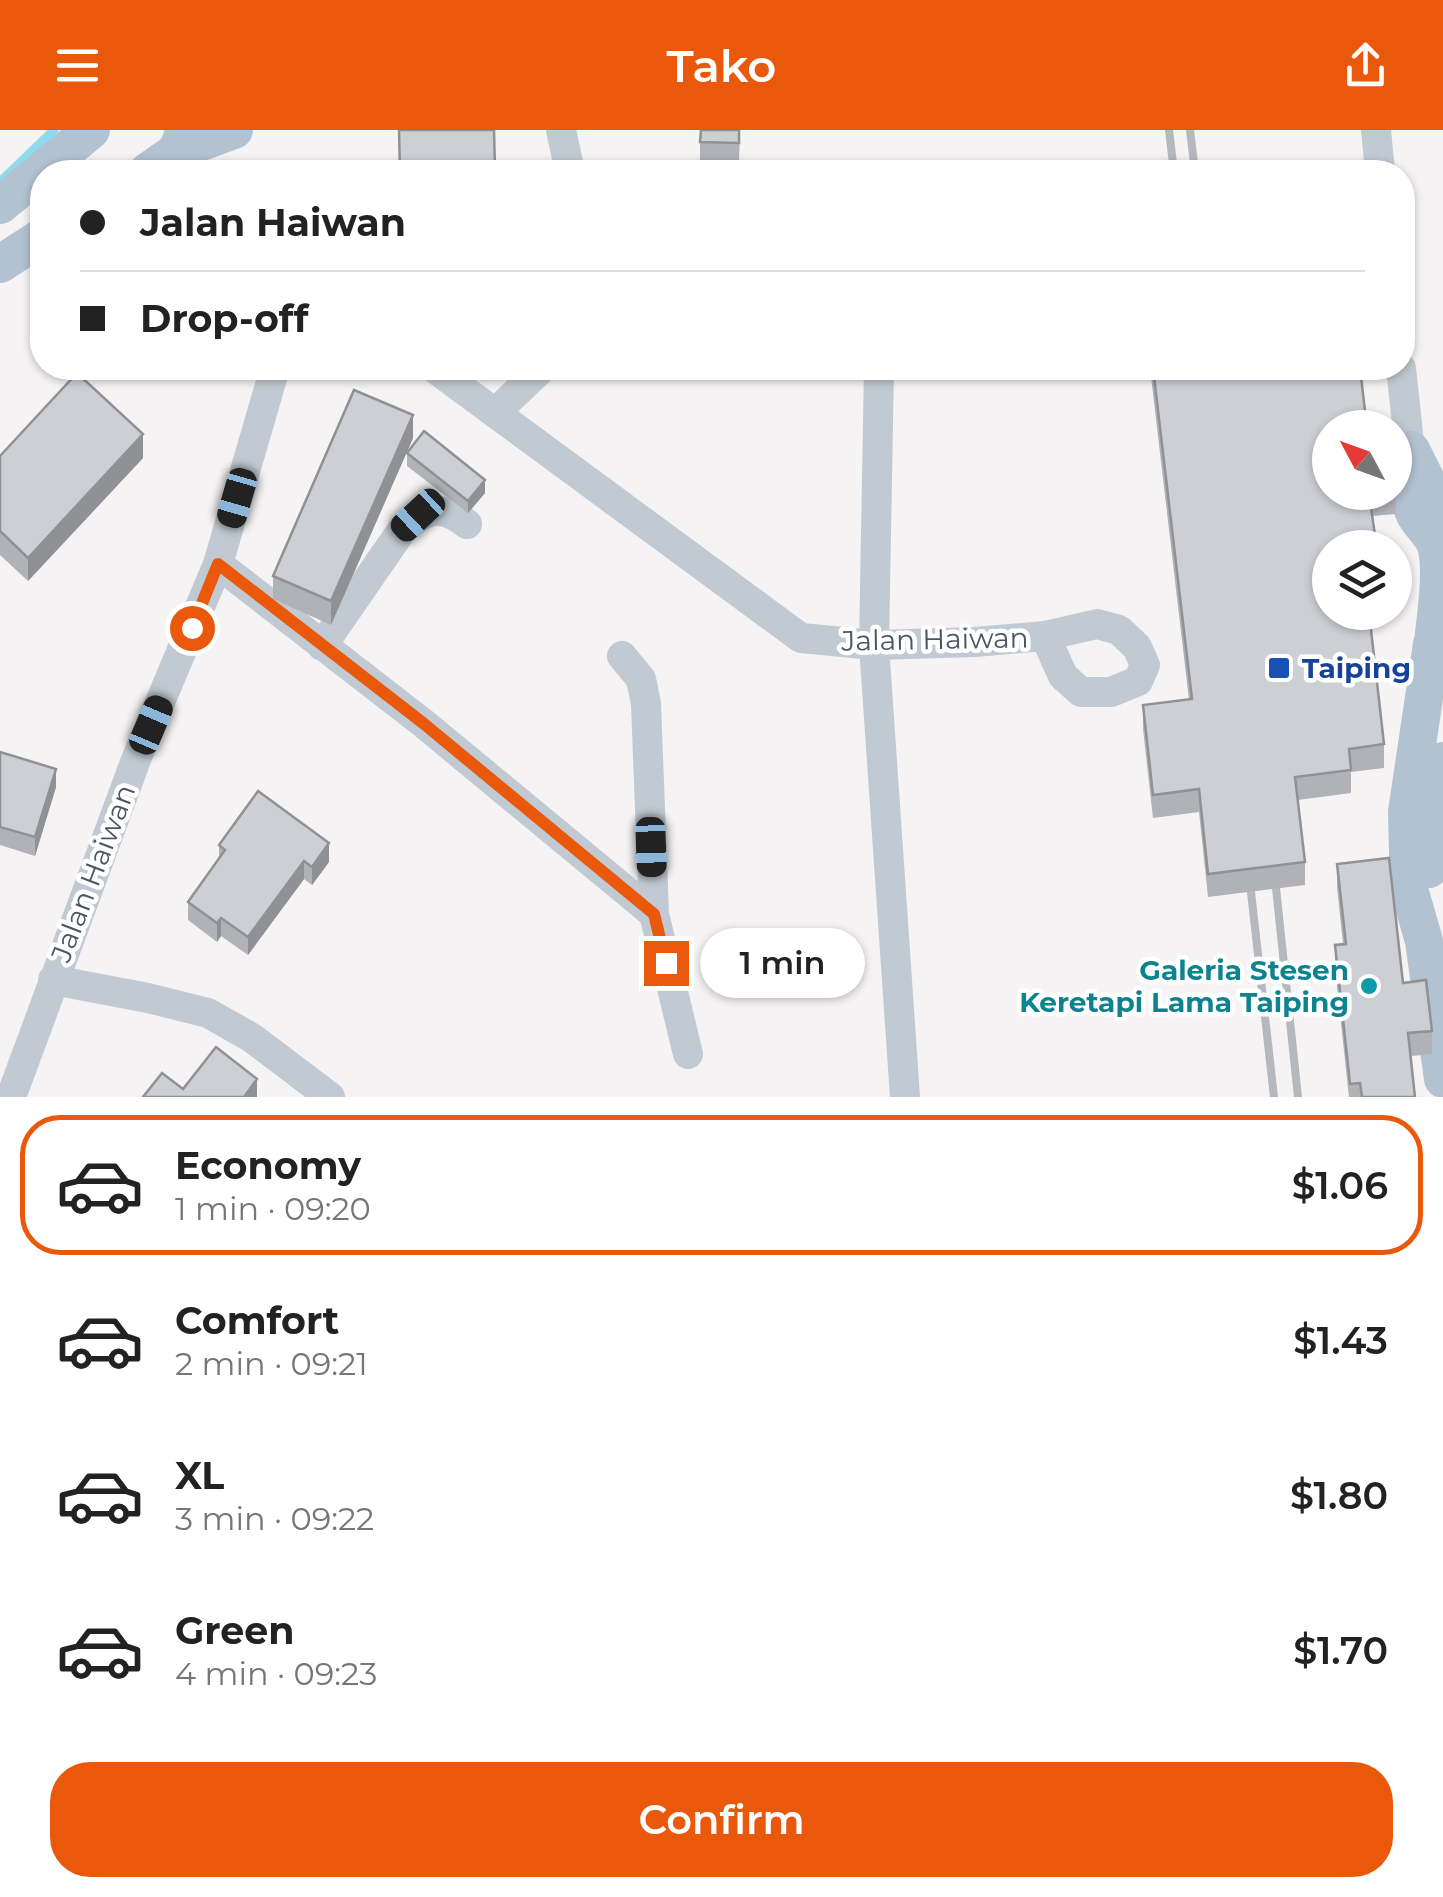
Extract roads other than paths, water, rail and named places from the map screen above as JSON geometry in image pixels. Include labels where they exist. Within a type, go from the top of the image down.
[{"type":"main road","points":[[54,160],[90,130]]},
{"type":"main road","points":[[177,156],[234,130]]},
{"type":"main road","points":[[0,205],[30,180]]},
{"type":"main road","points":[[0,264],[30,245]]},
{"type":"main road","points":[[1412,454],[1430,488],[1428,499],[1410,504],[1434,540],[1440,559],[1438,631],[1407,812],[1409,888],[1424,941],[1443,1079]]},
{"type":"main road","points":[[1424,941],[1435,802],[1443,761]]},
{"type":"street","points":[[561,130],[567,160]]},
{"type":"street","points":[[1376,130],[1379,160]]},
{"type":"street","name":"Jalan Haiwan","points":[[11,1097],[137,757],[218,564],[271,380]]},
{"type":"street","name":"Jalan Haiwan","points":[[450,380],[801,638],[874,645],[1045,636]]},
{"type":"street","points":[[495,413],[529,380]]},
{"type":"street","points":[[878,380],[874,645],[904,1097]]},
{"type":"street","points":[[1402,380],[1406,410]]},
{"type":"street","points":[[1428,499],[1443,525]]},
{"type":"street","points":[[322,646],[402,530],[418,515],[436,510],[454,514],[467,524]]},
{"type":"street","points":[[218,564],[423,723],[654,914]]},
{"type":"street","points":[[622,656],[641,679],[646,704],[654,914],[688,1054]]},
{"type":"street","points":[[53,980],[208,1012],[252,1038],[330,1097]]},
{"type":"waterway","points":[[2,180],[54,130]]},
{"type":"railway","points":[[1169,130],[1173,160]]},
{"type":"railway","points":[[1190,130],[1194,160]]},
{"type":"railway","points":[[1276,888],[1298,1097]]},
{"type":"railway","points":[[1251,892],[1274,1097]]},
{"type":"place","name":"Taiping","points":[[1279,668]]},
{"type":"place","name":"Galeria Stesen Keretapi Lama Taiping","points":[[1369,986]]}]
